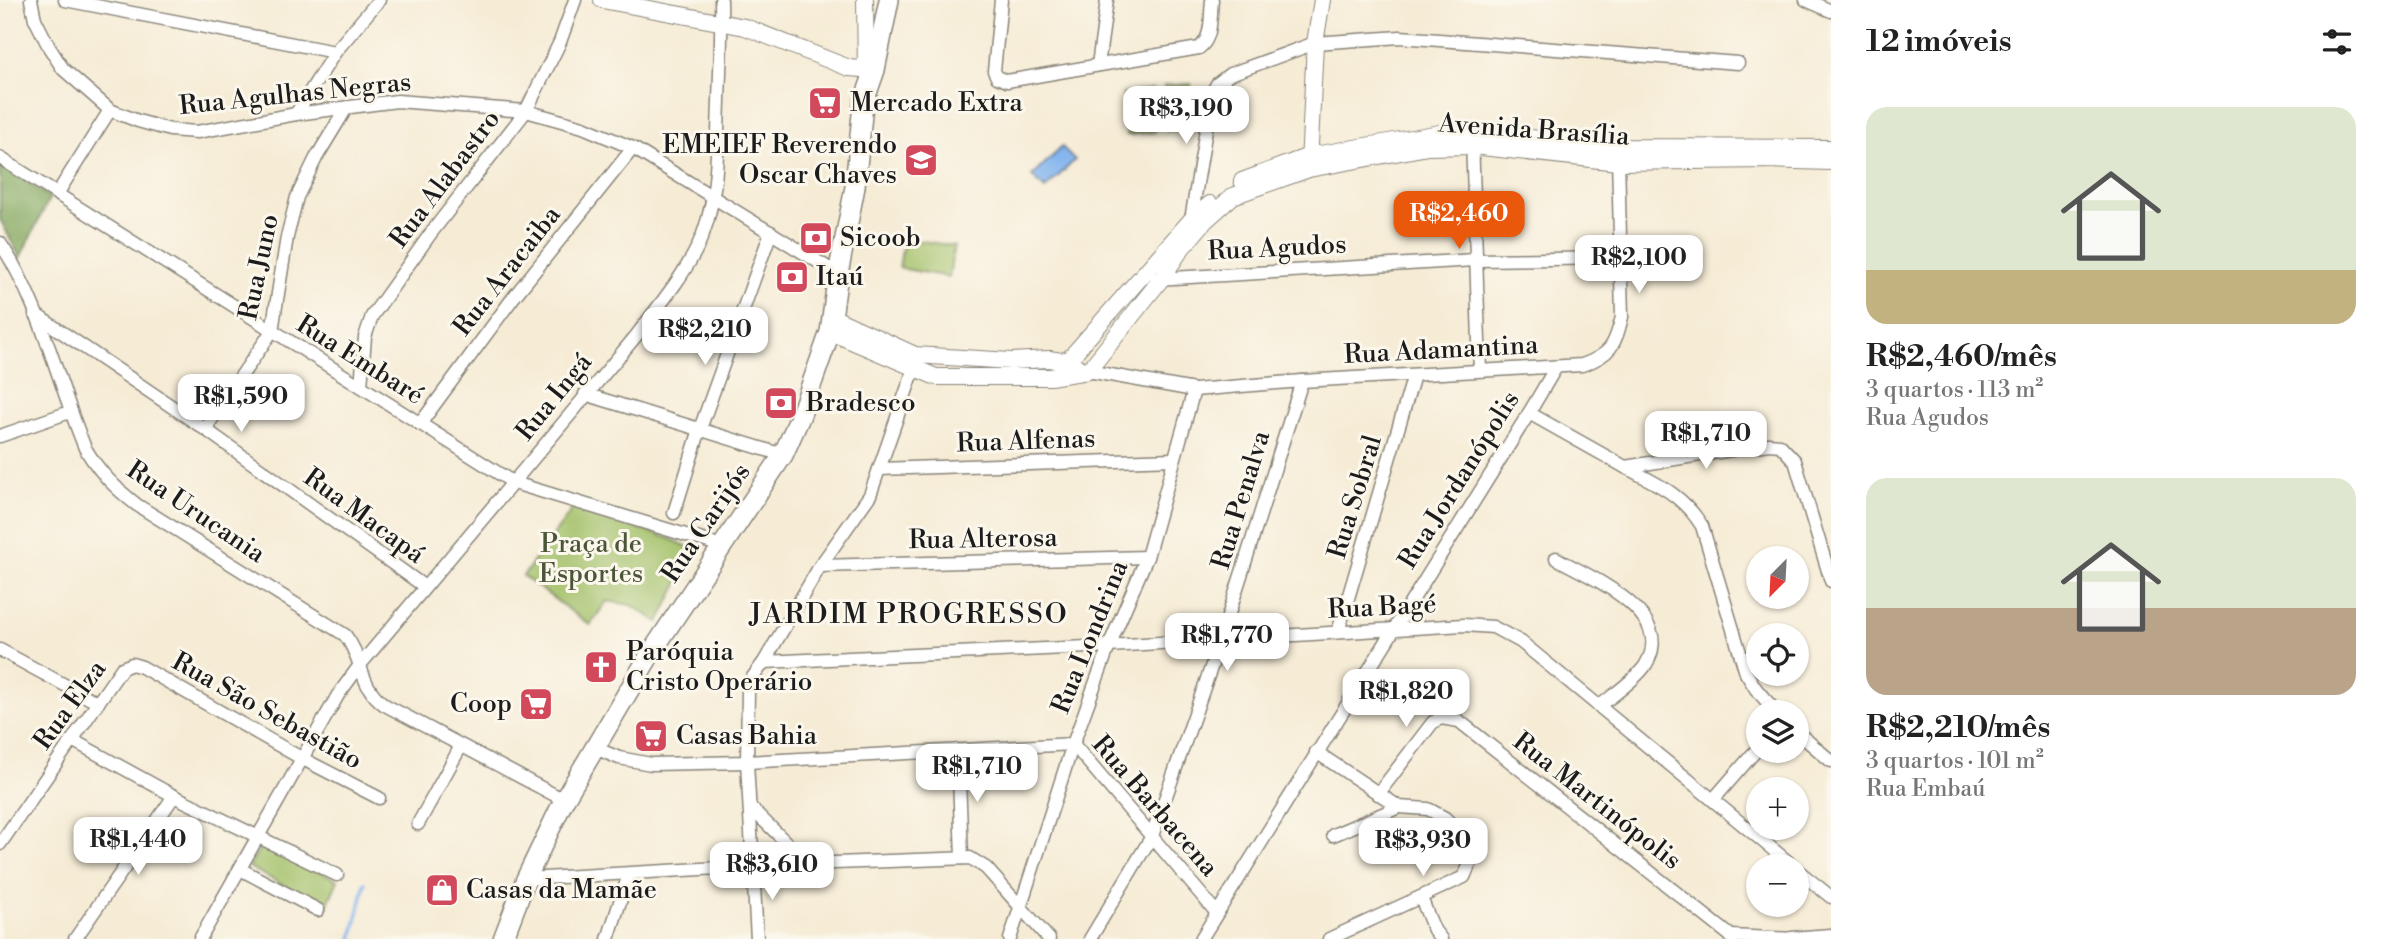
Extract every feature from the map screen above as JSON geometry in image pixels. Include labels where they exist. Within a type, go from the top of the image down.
[{"type":"main road","points":[[602,0],[745,27],[849,68],[870,70]]},
{"type":"main road","name":"Rua Carijós","points":[[503,939],[526,879],[564,800],[652,653],[783,455],[800,417],[831,324],[855,187],[866,164],[874,104],[865,0]]},
{"type":"main road","name":"Rua Carijós","points":[[870,70],[889,0]]},
{"type":"main road","points":[[1309,163],[1315,43],[1322,0]]},
{"type":"main road","name":"Avenida Brasília","points":[[1069,359],[1191,220],[1236,184],[1309,163],[1440,132],[1472,139],[1618,154],[1831,162]]},
{"type":"main road","name":"Avenida Brasília","points":[[1618,154],[1831,148]]},
{"type":"main road","name":"Avenida Brasília","points":[[1088,371],[1206,220],[1233,197],[1309,163]]},
{"type":"main road","points":[[831,324],[914,362],[936,377],[1051,377],[1088,371]]},
{"type":"main road","points":[[914,362],[1069,359]]},
{"type":"street","name":"Rua Agulhas Negras","points":[[31,0],[35,19],[63,69],[110,110],[170,130],[197,132],[296,114],[397,101],[526,111],[583,127],[633,148],[838,274]]},
{"type":"street","points":[[65,0],[335,52]]},
{"type":"street","points":[[296,114],[335,52],[379,0]]},
{"type":"street","name":"Rua Alabastro","points":[[361,386],[365,337],[372,316],[431,233],[526,111],[560,42],[575,0]]},
{"type":"street","name":"Rua Ingá","points":[[200,939],[338,695],[360,665],[636,336],[671,290],[697,248],[710,214],[713,196],[721,0]]},
{"type":"street","points":[[1001,0],[994,71],[1007,81],[1199,48],[1207,41],[1212,0]]},
{"type":"street","points":[[1098,65],[1107,0]]},
{"type":"street","points":[[1807,0],[1831,11]]},
{"type":"street","points":[[1191,220],[1212,93],[1217,84],[1230,74],[1315,43],[1400,37],[1738,63]]},
{"type":"street","name":"Rua Juno","points":[[205,429],[272,331],[287,237],[297,197],[316,158],[347,107]]},
{"type":"street","points":[[57,194],[110,110]]},
{"type":"street","points":[[1472,139],[1480,370]]},
{"type":"street","name":"Rua Aracaiba","points":[[420,424],[513,299],[633,148]]},
{"type":"street","name":"Rua Adamantina","points":[[1069,359],[1088,371],[1194,390],[1302,381],[1556,367],[1582,365],[1601,359],[1616,341],[1622,317],[1618,154]]},
{"type":"street","name":"Rua Embaré","points":[[0,158],[514,483],[722,546]]},
{"type":"street","points":[[674,513],[699,429],[771,232]]},
{"type":"street","name":"Rua Urucania","points":[[0,243],[13,262],[35,314],[70,412],[96,467],[109,482],[137,505],[345,635],[355,648],[364,682],[376,698],[404,716],[564,800]]},
{"type":"street","name":"Rua Agudos","points":[[1182,248],[1186,276]]},
{"type":"street","name":"Rua Agudos","points":[[1139,279],[1475,260],[1622,258]]},
{"type":"street","name":"Rua Macapá","points":[[35,314],[205,429],[425,587]]},
{"type":"street","points":[[757,939],[747,762],[750,681],[820,566],[870,495],[914,362]]},
{"type":"street","name":"Rua Jordanópolis","points":[[1201,939],[1556,367]]},
{"type":"street","name":"Rua Sobral","points":[[1338,632],[1415,375]]},
{"type":"street","name":"Rua Penalva","points":[[1090,939],[1153,836],[1221,639],[1302,381]]},
{"type":"street","name":"Rua Londrina","points":[[1010,939],[1073,744],[1109,646],[1147,557],[1194,390]]},
{"type":"street","points":[[585,394],[783,455]]},
{"type":"street","points":[[0,436],[70,412]]},
{"type":"street","points":[[1529,413],[1675,494],[1691,509],[1702,526],[1746,673],[1765,700]]},
{"type":"street","points":[[1625,467],[1769,444],[1780,445],[1796,461],[1831,581]]},
{"type":"street","name":"Rua Alfenas","points":[[879,469],[1174,459]]},
{"type":"street","name":"Rua Alterosa","points":[[820,566],[1147,557]]},
{"type":"street","points":[[1556,558],[1629,599],[1640,611],[1650,632],[1647,663],[1600,706]]},
{"type":"street","name":"Rua Bagé","points":[[764,662],[1109,646],[1393,628],[1464,625],[1493,627],[1521,642],[1778,854]]},
{"type":"street","points":[[0,650],[98,703]]},
{"type":"street","name":"Rua Elza","points":[[0,844],[122,668],[132,664]]},
{"type":"street","name":"Rua São Sebastião","points":[[132,664],[142,667],[379,799]]},
{"type":"street","name":"Rua Martinópolis","points":[[1378,793],[1433,722],[1441,718],[1459,721],[1731,937]]},
{"type":"street","points":[[72,740],[174,796],[337,875]]},
{"type":"street","points":[[1809,742],[1831,761]]},
{"type":"street","name":"Rua Barbacena","points":[[595,748],[637,763],[747,762],[1073,744],[1216,912]]},
{"type":"street","points":[[418,824],[461,746]]},
{"type":"street","points":[[958,750],[962,858]]},
{"type":"street","points":[[1316,752],[1399,807]]},
{"type":"street","points":[[1713,800],[1746,762]]},
{"type":"street","points":[[75,939],[174,796]]},
{"type":"street","points":[[750,807],[808,864]]},
{"type":"street","points":[[1329,939],[1464,877],[1471,861],[1470,853],[1459,832],[1445,818],[1428,809],[1399,807],[1333,835]]},
{"type":"street","points":[[526,879],[962,858],[978,862],[1049,939]]},
{"type":"street","points":[[240,869],[318,910]]},
{"type":"street","points":[[608,939],[629,874]]},
{"type":"street","points":[[1809,880],[1827,894],[1831,907]]},
{"type":"street","points":[[1421,898],[1434,930],[1441,939]]},
{"type":"street","points":[[1731,937],[1793,939],[1831,935]]},
{"type":"green space","points":[[1191,84],[1195,129],[1167,131],[1164,86]]},
{"type":"green space","points":[[1152,89],[1155,132],[1127,135],[1123,94]]},
{"type":"green space","points":[[0,164],[50,197],[20,258],[0,219]]},
{"type":"green space","points":[[904,238],[954,246],[949,277],[899,268]]},
{"type":"green space","name":"Praça de Esportes","points":[[574,507],[671,539],[695,550],[659,622],[631,605],[607,601],[590,625],[523,576]]},
{"type":"green space","points":[[262,844],[338,880],[326,908],[249,867]]},
{"type":"water","points":[[1062,147],[1075,160],[1045,189],[1032,176]]},
{"type":"waterway","points":[[352,939],[365,883]]},
{"type":"place","name":"Mercado Extra","points":[[825,103]]},
{"type":"place","name":"EMEIEF Reverendo Oscar Chaves","points":[[921,160]]},
{"type":"place","name":"Sicoob","points":[[816,238]]},
{"type":"place","name":"Itaú","points":[[792,277]]},
{"type":"place","name":"Bradesco","points":[[781,403]]},
{"type":"place","name":"Paróquia Cristo Operário","points":[[601,667]]},
{"type":"place","name":"Coop","points":[[536,704]]},
{"type":"place","name":"Casas Bahia","points":[[651,736]]},
{"type":"place","name":"Casas da Mamãe","points":[[442,890]]},
{"type":"district","name":"JARDIM PROGRESSO","points":[[909,614]]}]
